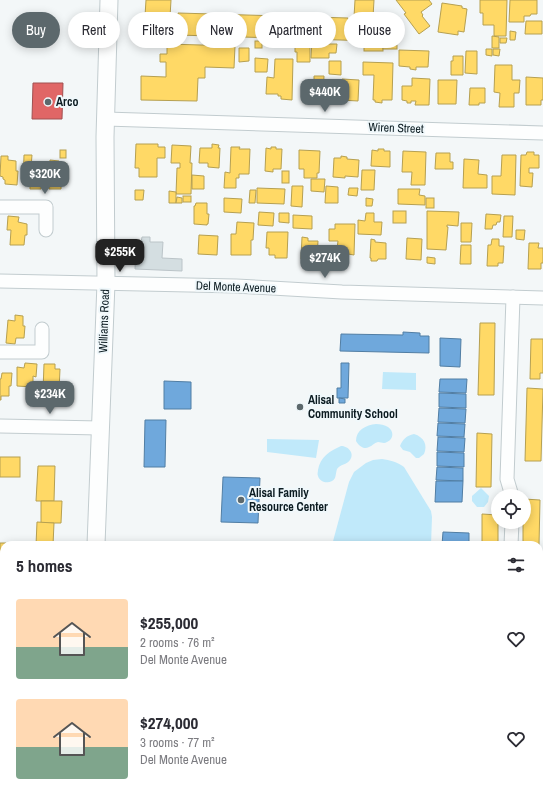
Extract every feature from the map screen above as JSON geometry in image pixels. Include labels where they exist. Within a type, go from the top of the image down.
[{"type":"main road","name":"Williams Road","points":[[96,541],[106,283],[105,137],[109,0]]},
{"type":"street","name":"Wiren Street","points":[[106,119],[543,133]]},
{"type":"street","points":[[0,207],[46,207],[46,230]]},
{"type":"street","name":"Del Monte Avenue","points":[[0,281],[236,286],[342,292],[543,298]]},
{"type":"street","points":[[510,489],[507,479],[513,297]]},
{"type":"street","points":[[0,352],[42,352],[42,329]]},
{"type":"street","points":[[0,426],[100,428]]},
{"type":"street","points":[[511,541],[512,529]]},
{"type":"shaded area","points":[[383,372],[416,373],[416,390],[382,389]]},
{"type":"shaded area","points":[[376,424],[384,425],[390,429],[392,435],[391,439],[386,443],[377,442],[367,448],[362,447],[356,441],[356,437],[365,427]]},
{"type":"shaded area","points":[[414,434],[423,439],[426,448],[424,454],[419,458],[416,458],[410,452],[403,450],[400,446],[405,438]]},
{"type":"shaded area","points":[[267,439],[319,440],[316,458],[267,452]]},
{"type":"shaded area","points":[[341,446],[346,447],[351,452],[352,455],[349,462],[337,469],[335,478],[331,482],[323,482],[319,478],[318,474],[321,461],[329,452]]},
{"type":"shaded area","points":[[373,460],[388,460],[404,467],[431,511],[431,541],[333,541],[349,482],[354,472],[366,463]]},
{"type":"shaded area","points":[[481,488],[489,496],[488,502],[484,507],[477,507],[472,501],[472,496]]},
{"type":"building: Homes","points":[[146,0],[171,0],[170,12],[145,12]]},
{"type":"building: Homes","points":[[355,0],[374,0],[373,12],[354,12]]},
{"type":"building: Homes","points":[[396,0],[429,0],[432,4],[421,12],[423,15],[422,16],[430,26],[419,34],[405,15],[406,13]]},
{"type":"building: Homes","points":[[480,0],[507,0],[506,36],[494,36],[494,25],[483,25],[483,13],[480,13]]},
{"type":"building: Homes","points":[[510,0],[537,0],[537,14],[524,16],[524,22],[509,22]]},
{"type":"building: Homes","points":[[442,3],[462,6],[462,8],[467,9],[464,32],[458,31],[458,35],[438,32]]},
{"type":"building: Homes","points":[[188,13],[196,14],[196,36],[188,35]]},
{"type":"building: Homes","points":[[247,15],[255,15],[255,37],[247,37]]},
{"type":"building: Homes","points":[[336,18],[344,18],[344,40],[336,40]]},
{"type":"building: Homes","points":[[526,21],[542,21],[542,34],[525,34]]},
{"type":"building: Homes","points":[[510,31],[516,32],[515,40],[510,40]]},
{"type":"building: Homes","points":[[492,36],[499,37],[499,48],[492,48]]},
{"type":"building: Homes","points":[[500,38],[507,38],[506,43],[500,43]]},
{"type":"building: Homes","points":[[337,44],[336,53],[329,53],[329,58],[311,58],[312,48],[336,48]]},
{"type":"building: Homes","points":[[188,45],[196,45],[196,48],[235,48],[234,68],[205,67],[205,78],[198,78],[197,101],[141,100],[141,76],[166,77],[166,62],[160,62],[160,54],[167,54],[167,48],[188,48]]},
{"type":"building: Homes","points":[[239,48],[249,48],[249,61],[239,62]]},
{"type":"building: Homes","points":[[295,48],[310,48],[310,62],[297,62],[297,52],[295,52]]},
{"type":"building: Homes","points":[[364,48],[383,48],[383,51],[364,51]]},
{"type":"building: Homes","points":[[383,48],[397,48],[397,49]]},
{"type":"building: Homes","points":[[486,49],[492,49],[492,56],[486,55]]},
{"type":"building: Homes","points":[[493,49],[500,49],[499,56],[493,55]]},
{"type":"building: Homes","points":[[399,50],[429,51],[428,67],[416,67],[416,70],[410,69],[410,67],[399,66]]},
{"type":"building: Homes","points":[[466,51],[477,51],[477,74],[465,73]]},
{"type":"building: Homes","points":[[453,56],[463,56],[463,75],[451,75],[451,61],[453,61]]},
{"type":"building: Homes","points":[[255,58],[268,59],[267,72],[255,72]]},
{"type":"building: Homes","points":[[275,59],[293,59],[292,100],[281,99],[281,96],[278,96],[278,94],[266,94],[267,77],[274,78]]},
{"type":"building: Homes","points":[[329,61],[341,61],[341,75],[329,74]]},
{"type":"building: Homes","points":[[363,62],[393,63],[392,100],[382,100],[382,103],[375,102],[375,100],[373,100],[374,75],[363,75]]},
{"type":"building: Homes","points":[[495,65],[512,65],[512,80],[520,80],[519,93],[514,93],[514,107],[499,107],[500,93],[494,92]]},
{"type":"building: Homes","points":[[314,76],[324,76],[323,98],[312,98],[313,92],[307,91],[308,80],[314,80]]},
{"type":"building: Homes","points":[[526,77],[543,78],[543,100],[541,100],[541,105],[526,105]]},
{"type":"building: Homes","points":[[412,78],[430,79],[429,105],[415,105],[416,101],[407,103],[407,101],[402,100],[402,86],[412,86]]},
{"type":"building: Homes","points":[[342,79],[359,80],[358,101],[341,100]]},
{"type":"building: Homes","points":[[438,80],[457,80],[456,104],[438,104]]},
{"type":"building: Homes","points":[[470,88],[485,88],[485,103],[479,103],[479,105],[469,105]]},
{"type":"building: Homes","points":[[136,144],[158,144],[158,147],[165,147],[165,158],[157,158],[157,177],[139,177],[139,168],[135,168]]},
{"type":"building: Homes","points":[[212,144],[219,145],[218,148],[220,148],[219,168],[208,167],[208,163],[199,163],[200,148],[212,148]]},
{"type":"building: Homes","points":[[172,145],[191,146],[191,194],[176,194],[177,168],[180,168],[180,163],[171,163]]},
{"type":"building: Homes","points":[[231,147],[250,149],[249,174],[239,174],[239,178],[236,178],[236,188],[224,188],[225,172],[230,173]]},
{"type":"building: Homes","points":[[271,147],[282,149],[281,169],[273,169],[273,172],[265,171],[266,148],[271,149]]},
{"type":"building: Homes","points":[[378,149],[390,151],[390,167],[371,166],[372,150],[378,151]]},
{"type":"building: Homes","points":[[60,150],[66,150],[66,158],[60,158]]},
{"type":"building: Homes","points":[[299,150],[320,151],[319,173],[317,173],[317,178],[304,178],[304,169],[299,169]]},
{"type":"building: Homes","points":[[403,151],[426,152],[425,185],[411,185],[412,172],[402,172]]},
{"type":"building: Homes","points":[[527,152],[534,152],[534,155],[539,155],[539,168],[529,168],[529,173],[533,173],[532,187],[520,186],[521,155],[526,155]]},
{"type":"building: Homes","points":[[436,153],[450,153],[450,162],[453,162],[453,169],[435,169]]},
{"type":"building: Homes","points":[[24,155],[32,155],[31,167],[39,167],[39,176],[42,176],[41,189],[30,189],[30,184],[23,184]]},
{"type":"building: Homes","points":[[502,155],[516,155],[515,195],[492,194],[492,176],[501,176]]},
{"type":"building: Homes","points":[[1,156],[8,156],[8,160],[16,161],[16,171],[18,171],[17,185],[5,184],[5,180],[0,176]]},
{"type":"building: Homes","points":[[341,156],[347,157],[347,159],[359,160],[358,177],[333,177],[334,158],[341,158]]},
{"type":"building: Homes","points":[[464,159],[479,160],[478,174],[487,175],[487,188],[463,188]]},
{"type":"building: Homes","points":[[50,160],[59,161],[59,163],[66,163],[65,184],[61,184],[61,189],[49,189]]},
{"type":"building: Homes","points":[[362,170],[375,170],[374,190],[361,190]]},
{"type":"building: Homes","points":[[282,171],[289,171],[289,183],[282,183]]},
{"type":"building: Homes","points":[[192,175],[204,176],[204,189],[192,189]]},
{"type":"building: Homes","points":[[311,179],[325,179],[324,192],[311,191]]},
{"type":"building: Homes","points":[[292,186],[303,186],[302,207],[291,206]]},
{"type":"building: Homes","points":[[326,186],[338,187],[338,203],[325,203]]},
{"type":"building: Homes","points":[[257,188],[285,189],[284,204],[257,203]]},
{"type":"building: Homes","points":[[349,188],[358,188],[357,196],[348,195]]},
{"type":"building: Homes","points":[[398,189],[420,189],[419,195],[425,196],[425,205],[398,204]]},
{"type":"building: Homes","points":[[135,190],[144,190],[143,200],[135,200]]},
{"type":"building: Homes","points":[[250,190],[256,190],[255,203],[249,203]]},
{"type":"building: Homes","points":[[169,191],[176,192],[176,203],[169,203]]},
{"type":"building: Homes","points":[[183,196],[191,196],[191,202],[183,202]]},
{"type":"building: Homes","points":[[177,197],[182,198],[182,203],[176,203]]},
{"type":"building: Homes","points":[[224,198],[242,199],[241,213],[224,212]]},
{"type":"building: Homes","points":[[366,198],[373,199],[372,206],[366,206]]},
{"type":"building: Homes","points":[[426,198],[434,198],[434,208],[426,208]]},
{"type":"building: Homes","points":[[196,203],[207,203],[207,214],[209,214],[207,225],[194,224],[194,206]]},
{"type":"building: Homes","points":[[393,211],[406,211],[406,223],[393,223]]},
{"type":"building: Homes","points":[[427,211],[459,212],[458,226],[447,225],[446,250],[427,249]]},
{"type":"building: Homes","points":[[259,212],[274,213],[273,226],[258,225]]},
{"type":"building: Homes","points":[[279,213],[289,213],[289,223],[279,222]]},
{"type":"building: Homes","points":[[366,213],[374,213],[374,222],[382,222],[381,235],[358,234],[358,220],[365,221]]},
{"type":"building: Homes","points":[[486,214],[501,215],[500,222],[493,225],[492,229],[485,229]]},
{"type":"building: Homes","points":[[293,215],[312,216],[312,229],[293,228]]},
{"type":"building: Homes","points":[[8,216],[19,217],[18,222],[27,224],[27,235],[25,235],[24,245],[10,245],[11,230],[7,230]]},
{"type":"building: Homes","points":[[504,216],[513,216],[512,237],[503,237]]},
{"type":"building: Homes","points":[[237,222],[254,223],[253,240],[251,240],[251,255],[231,255],[231,234],[236,234]]},
{"type":"building: Homes","points":[[461,223],[472,223],[471,242],[461,242]]},
{"type":"building: Homes","points":[[335,224],[355,224],[354,255],[348,254],[348,251],[344,251],[344,249],[337,249],[338,241],[329,241],[329,229],[335,229]]},
{"type":"building: Homes","points":[[516,230],[525,230],[524,240],[516,239]]},
{"type":"building: Homes","points":[[267,232],[288,232],[287,258],[275,258],[275,255],[269,255],[269,248],[266,248]]},
{"type":"building: Homes","points":[[199,235],[218,236],[217,255],[198,254]]},
{"type":"building: Homes","points":[[302,237],[308,238],[308,241],[318,241],[317,258],[308,257],[308,260],[301,259]]},
{"type":"building: Homes","points":[[407,238],[422,239],[421,260],[406,259]]},
{"type":"building: Homes","points":[[371,239],[375,240],[375,242],[386,243],[386,259],[371,261]]},
{"type":"building: Homes","points":[[492,239],[499,239],[499,246],[504,246],[503,263],[498,263],[498,266],[487,266],[488,245],[491,245]]},
{"type":"building: Homes","points":[[529,243],[539,243],[538,248],[543,248],[543,263],[541,263],[541,269],[528,269]]},
{"type":"building: Homes","points":[[461,245],[471,245],[471,264],[460,264]]},
{"type":"building: Homes","points":[[427,257],[435,258],[435,264],[427,263]]},
{"type":"building: Homes","points":[[15,315],[23,316],[23,326],[25,326],[24,338],[16,338],[15,344],[6,343],[8,320],[15,321]]},
{"type":"building: Homes","points":[[480,323],[495,323],[494,395],[478,395]]},
{"type":"building: Homes","points":[[531,339],[543,339],[543,373],[540,373],[540,379],[530,379]]},
{"type":"building: Homes","points":[[25,363],[37,364],[36,377],[33,376],[33,387],[17,386],[17,367],[24,368]]},
{"type":"building: Homes","points":[[44,364],[55,364],[55,369],[60,369],[59,391],[43,391]]},
{"type":"building: Homes","points":[[2,373],[12,373],[11,386],[9,386],[9,396],[1,396],[0,400],[0,379]]},
{"type":"building: Homes","points":[[527,388],[543,389],[541,461],[525,461]]},
{"type":"building: Homes","points":[[39,397],[48,397],[47,405],[38,405]]},
{"type":"building: Homes","points":[[477,433],[492,434],[491,487],[476,487]]},
{"type":"building: Homes","points":[[0,457],[20,457],[20,477],[0,477]]},
{"type":"building: Homes","points":[[38,466],[55,466],[54,501],[36,501]]},
{"type":"building: Homes","points":[[531,499],[540,500],[539,541],[523,541],[523,529],[531,529]]},
{"type":"building: Homes","points":[[41,501],[62,501],[61,523],[41,523]]},
{"type":"building: Homes","points":[[482,514],[491,515],[491,529],[498,529],[498,541],[482,541]]},
{"type":"building: Homes","points":[[37,522],[54,523],[53,541],[36,541]]},
{"type":"building: Shops","points":[[33,83],[63,83],[62,119],[32,119]]},
{"type":"building: Schools","points":[[403,332],[420,333],[420,336],[429,336],[429,353],[340,351],[341,334],[403,335]]},
{"type":"building: Schools","points":[[440,338],[461,339],[460,367],[440,366]]},
{"type":"building: Schools","points":[[341,363],[349,363],[348,398],[337,398],[337,388],[341,388]]},
{"type":"building: Schools","points":[[440,379],[467,379],[466,393],[439,392]]},
{"type":"building: Schools","points":[[164,381],[191,382],[191,409],[164,409]]},
{"type":"building: Schools","points":[[439,393],[466,394],[466,408],[439,407]]},
{"type":"building: Schools","points":[[339,398],[345,399],[345,403],[339,403]]},
{"type":"building: Schools","points":[[439,408],[466,409],[465,423],[438,422]]},
{"type":"building: Schools","points":[[145,420],[166,420],[165,467],[144,467]]},
{"type":"building: Schools","points":[[438,423],[465,424],[464,437],[437,436]]},
{"type":"building: Schools","points":[[438,437],[465,438],[464,452],[437,451]]},
{"type":"building: Schools","points":[[437,452],[464,453],[464,467],[437,466]]},
{"type":"building: Schools","points":[[437,467],[463,468],[463,481],[436,480]]},
{"type":"building: Schools","name":"Alisal Family Resource Center","points":[[223,477],[260,478],[258,523],[221,522]]},
{"type":"building: Schools","points":[[436,481],[463,481],[462,502],[435,502]]},
{"type":"building: Schools","points":[[443,532],[469,533],[469,541],[442,541]]},
{"type":"building: Other","points":[[142,237],[150,237],[150,242],[163,242],[162,258],[182,259],[182,271],[135,269],[136,244],[141,242]]},
{"type":"place","name":"Arco","points":[[48,102]]},
{"type":"place","name":"Alisal Community School","points":[[300,407]]},
{"type":"place","name":"Alisal Family Resource Center","points":[[241,500]]}]
